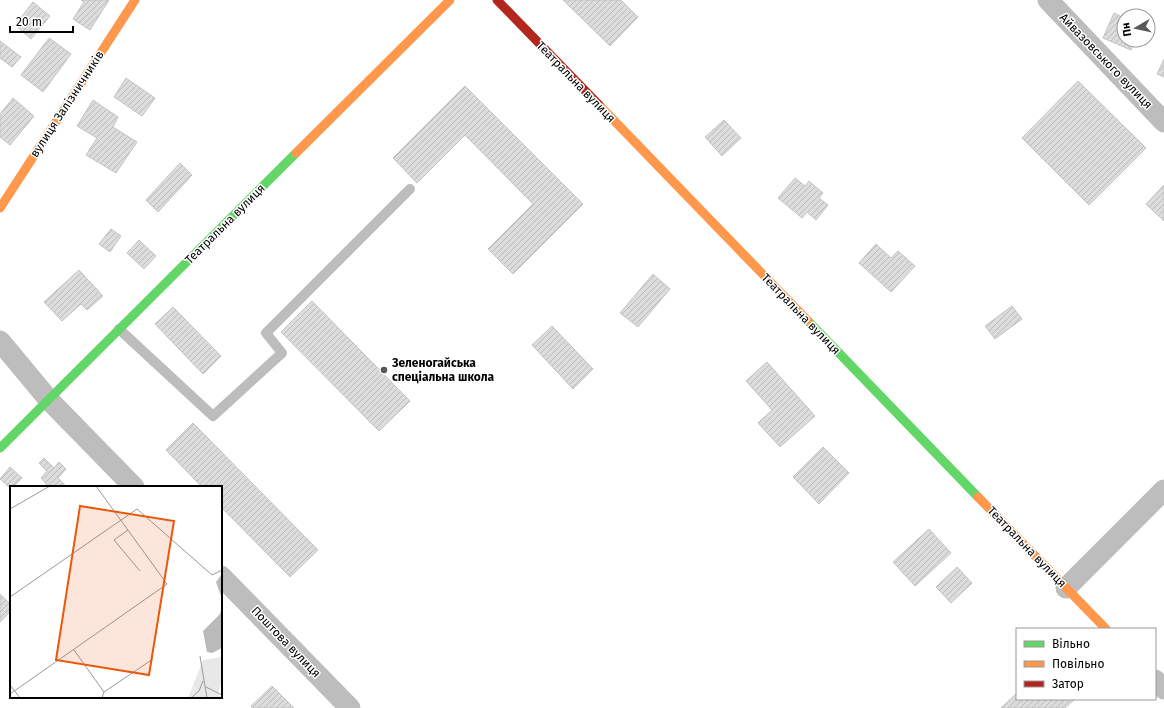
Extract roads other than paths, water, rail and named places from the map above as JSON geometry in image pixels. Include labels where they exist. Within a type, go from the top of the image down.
[{"type":"street","name":"вулиця Залізничників","points":[[0,208],[135,0]]},
{"type":"street","name":"Театральна вулиця","points":[[0,448],[450,0]]},
{"type":"street","name":"Театральна вулиця","points":[[497,0],[1105,628]]},
{"type":"street","name":"Айвазовського вулиця","points":[[1048,0],[1164,122]]},
{"type":"street","points":[[0,341],[48,400],[133,486]]},
{"type":"street","points":[[1066,588],[1164,490]]},
{"type":"street","name":"Поштова вулиця","points":[[222,577],[350,708]]},
{"type":"street","points":[[1156,681],[1164,689]]},
{"type":"lane","points":[[119,329],[213,416],[282,353],[266,334],[410,190]]},
{"type":"place","name":"Зеленогайська спеціальна школа","points":[[384,370]]}]
